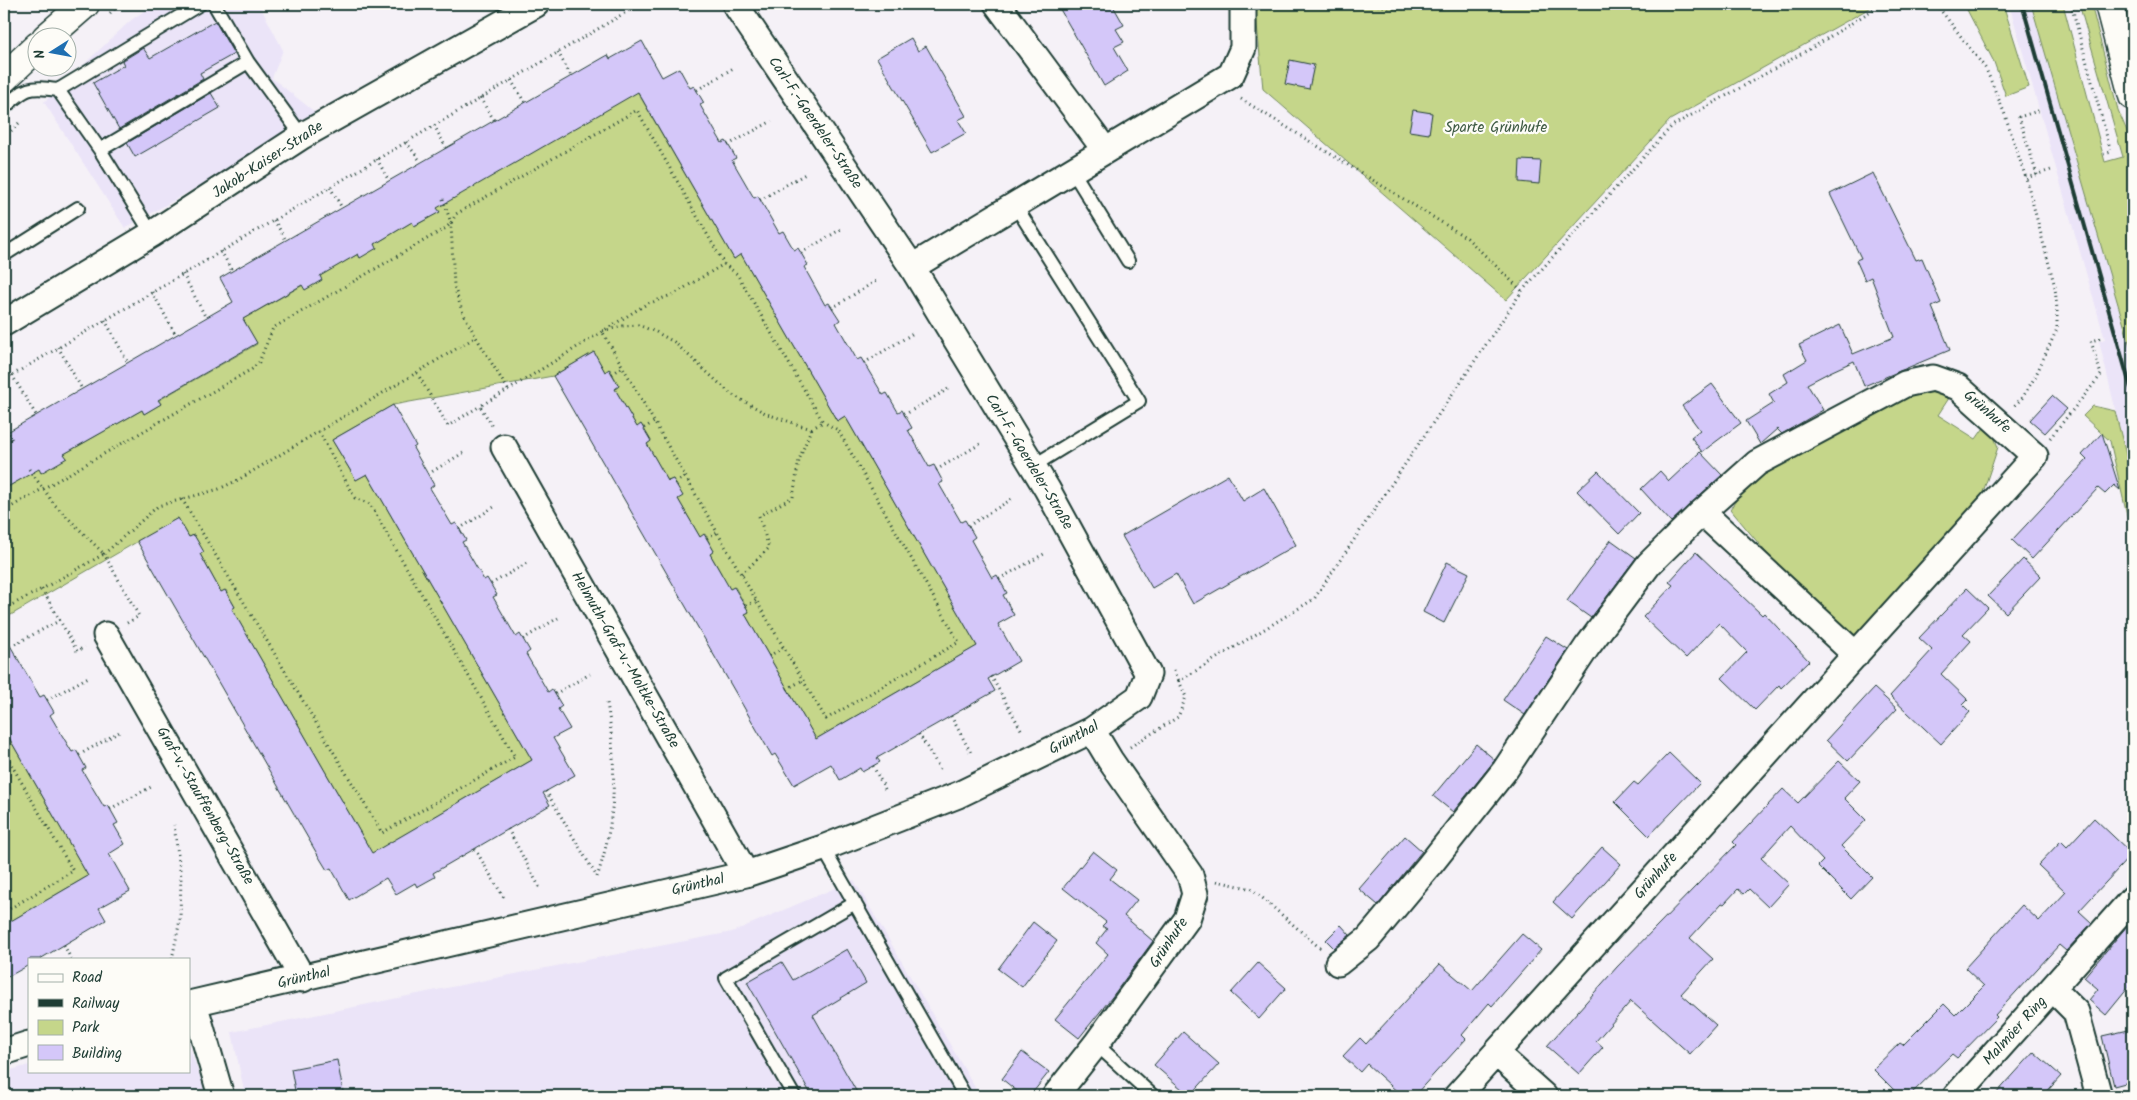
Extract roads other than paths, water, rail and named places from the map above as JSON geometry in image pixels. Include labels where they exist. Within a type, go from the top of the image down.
[{"type":"main road","points":[[57,28],[85,4]]},
{"type":"main road","points":[[2109,4],[2129,60],[2133,96]]},
{"type":"main road","points":[[4,78],[28,55]]},
{"type":"street","name":"Jakob-Kaiser-Straße","points":[[4,323],[152,234],[302,136],[536,4]]},
{"type":"street","name":"Carl-F.-Goerdeler-Straße","points":[[735,4],[912,267],[1033,466],[1141,660]]},
{"type":"street","points":[[997,4],[1105,150]]},
{"type":"street","points":[[912,267],[1231,75],[1243,48],[1243,4]]},
{"type":"street","name":"Grünhufe","points":[[1338,963],[1368,939],[1505,770],[1587,647],[1649,564],[1702,512],[1757,463],[1905,384],[1933,378],[1958,387],[2036,456],[1457,1096]]},
{"type":"street","name":"Helmuth-Graf-v.-Moltke-Straße","points":[[504,447],[746,874]]},
{"type":"street","points":[[1702,512],[1856,655]]},
{"type":"street","name":"Graf-v.-Stauffenberg-Straße","points":[[106,635],[303,979]]},
{"type":"street","name":"Grünthal","points":[[192,1004],[746,874],[823,848],[958,795],[1092,730],[1140,697],[1148,674],[1141,660]]},
{"type":"street","name":"Grünhufe","points":[[1055,1096],[1096,1044],[1187,919],[1195,894],[1190,874],[1110,760],[1092,730]]},
{"type":"street","name":"Malmöer Ring","points":[[1956,1096],[2133,898]]},
{"type":"street","name":"Malmöer Ring","points":[[2053,989],[2076,1012],[2099,1096]]},
{"type":"street","points":[[192,1004],[221,1096]]},
{"type":"street","points":[[4,1052],[28,1044]]},
{"type":"street","points":[[1496,1053],[1544,1096]]},
{"type":"lane","points":[[4,108],[21,93],[34,87],[58,90],[200,4]]},
{"type":"lane","points":[[214,4],[248,62],[302,136]]},
{"type":"lane","points":[[100,150],[248,62]]},
{"type":"lane","points":[[58,90],[100,150],[152,234]]},
{"type":"lane","points":[[1072,170],[1128,261]]},
{"type":"lane","points":[[1015,205],[1139,401],[1033,466]]},
{"type":"lane","points":[[4,255],[78,208]]},
{"type":"lane","points":[[823,848],[965,1096]]},
{"type":"lane","points":[[794,1096],[726,978],[855,903]]},
{"type":"lane","points":[[1096,1044],[1153,1096]]},
{"type":"railway","points":[[2022,4],[2133,396]]},
{"type":"park label","name":"Sparte Grünhufe","points":[[1496,128]]}]
